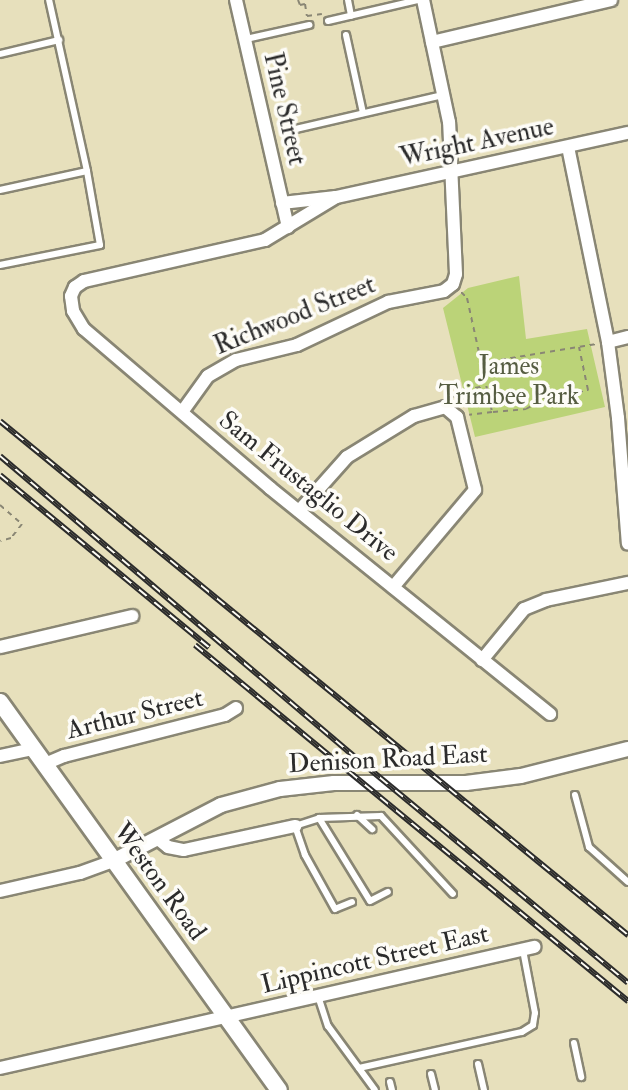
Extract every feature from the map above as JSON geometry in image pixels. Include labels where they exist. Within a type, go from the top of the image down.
[{"type":"main road","name":"Weston Road","points":[[0,702],[279,1090]]},
{"type":"street","name":"Pine Street","points":[[236,0],[288,227]]},
{"type":"street","points":[[420,0],[444,95],[453,171],[456,274],[453,284]]},
{"type":"street","points":[[432,42],[611,0]]},
{"type":"street","name":"Wright Avenue","points":[[282,203],[335,197],[628,133]]},
{"type":"street","points":[[568,147],[608,342],[618,418],[628,544]]},
{"type":"street","name":"Wright Avenue","points":[[84,281],[265,240],[335,197]]},
{"type":"street","name":"Sam Frustaglio Drive","points":[[84,281],[75,287],[71,296],[73,311],[84,329],[299,511],[550,714]]},
{"type":"street","name":"Richwood Street","points":[[182,412],[208,376],[236,360],[297,345],[388,302],[444,291],[453,284]]},
{"type":"street","points":[[608,342],[628,337]]},
{"type":"street","points":[[299,511],[347,457],[414,416],[445,407],[457,417],[463,429],[475,490],[393,587]]},
{"type":"street","points":[[482,660],[524,609],[547,600],[628,583]]},
{"type":"street","points":[[0,647],[132,616]]},
{"type":"street","name":"Arthur Street","points":[[45,764],[64,756],[225,715],[236,708]]},
{"type":"street","points":[[0,756],[33,749]]},
{"type":"street","name":"Denison Road East","points":[[114,860],[221,804],[280,789],[334,782],[466,783],[521,776],[628,749]]},
{"type":"street","points":[[157,838],[168,847],[184,850],[295,825]]},
{"type":"street","points":[[0,891],[79,873],[114,860]]},
{"type":"street","name":"Lippincott Street East","points":[[0,1068],[528,949]]},
{"type":"lane","points":[[0,265],[100,245],[60,40],[49,0]]},
{"type":"lane","points":[[348,0],[351,16]]},
{"type":"lane","points":[[328,21],[420,0]]},
{"type":"lane","points":[[245,40],[309,25]]},
{"type":"lane","points":[[346,35],[363,113]]},
{"type":"lane","points":[[0,54],[60,40]]},
{"type":"lane","points":[[287,131],[444,95]]},
{"type":"lane","points":[[0,190],[87,171]]},
{"type":"lane","points":[[575,795],[589,847],[628,882]]},
{"type":"lane","points":[[357,816],[372,829]]},
{"type":"lane","points":[[352,902],[335,909],[305,855],[295,825],[319,818],[382,816],[453,894]]},
{"type":"lane","points":[[319,818],[370,901],[388,892]]},
{"type":"lane","points":[[359,1068],[522,1032],[533,1025],[535,1013],[528,949]]},
{"type":"lane","points":[[318,996],[328,1026],[375,1090]]},
{"type":"lane","points":[[574,1044],[581,1077]]},
{"type":"lane","points":[[478,1064],[484,1090]]},
{"type":"lane","points":[[432,1074],[435,1090]]},
{"type":"lane","points":[[390,1082],[392,1090]]},
{"type":"path","points":[[298,0],[299,5],[305,4],[307,16],[327,13],[328,21]]},
{"type":"path","points":[[453,284],[467,298],[492,412]]},
{"type":"path","points":[[480,363],[608,342]]},
{"type":"path","points":[[457,417],[526,409],[548,397],[588,390],[579,347]]},
{"type":"path","points":[[445,407],[456,392],[486,385]]},
{"type":"path","points":[[0,505],[22,524],[11,538],[0,541]]},
{"type":"green space","name":"James Trimbee Park","points":[[519,276],[526,339],[587,329],[605,407],[475,437],[443,308],[468,288]]},
{"type":"railway","points":[[0,421],[628,935]]},
{"type":"railway","points":[[0,456],[349,752],[628,983]]},
{"type":"railway","points":[[0,475],[209,647]]},
{"type":"railway","points":[[195,645],[628,1001]]}]
